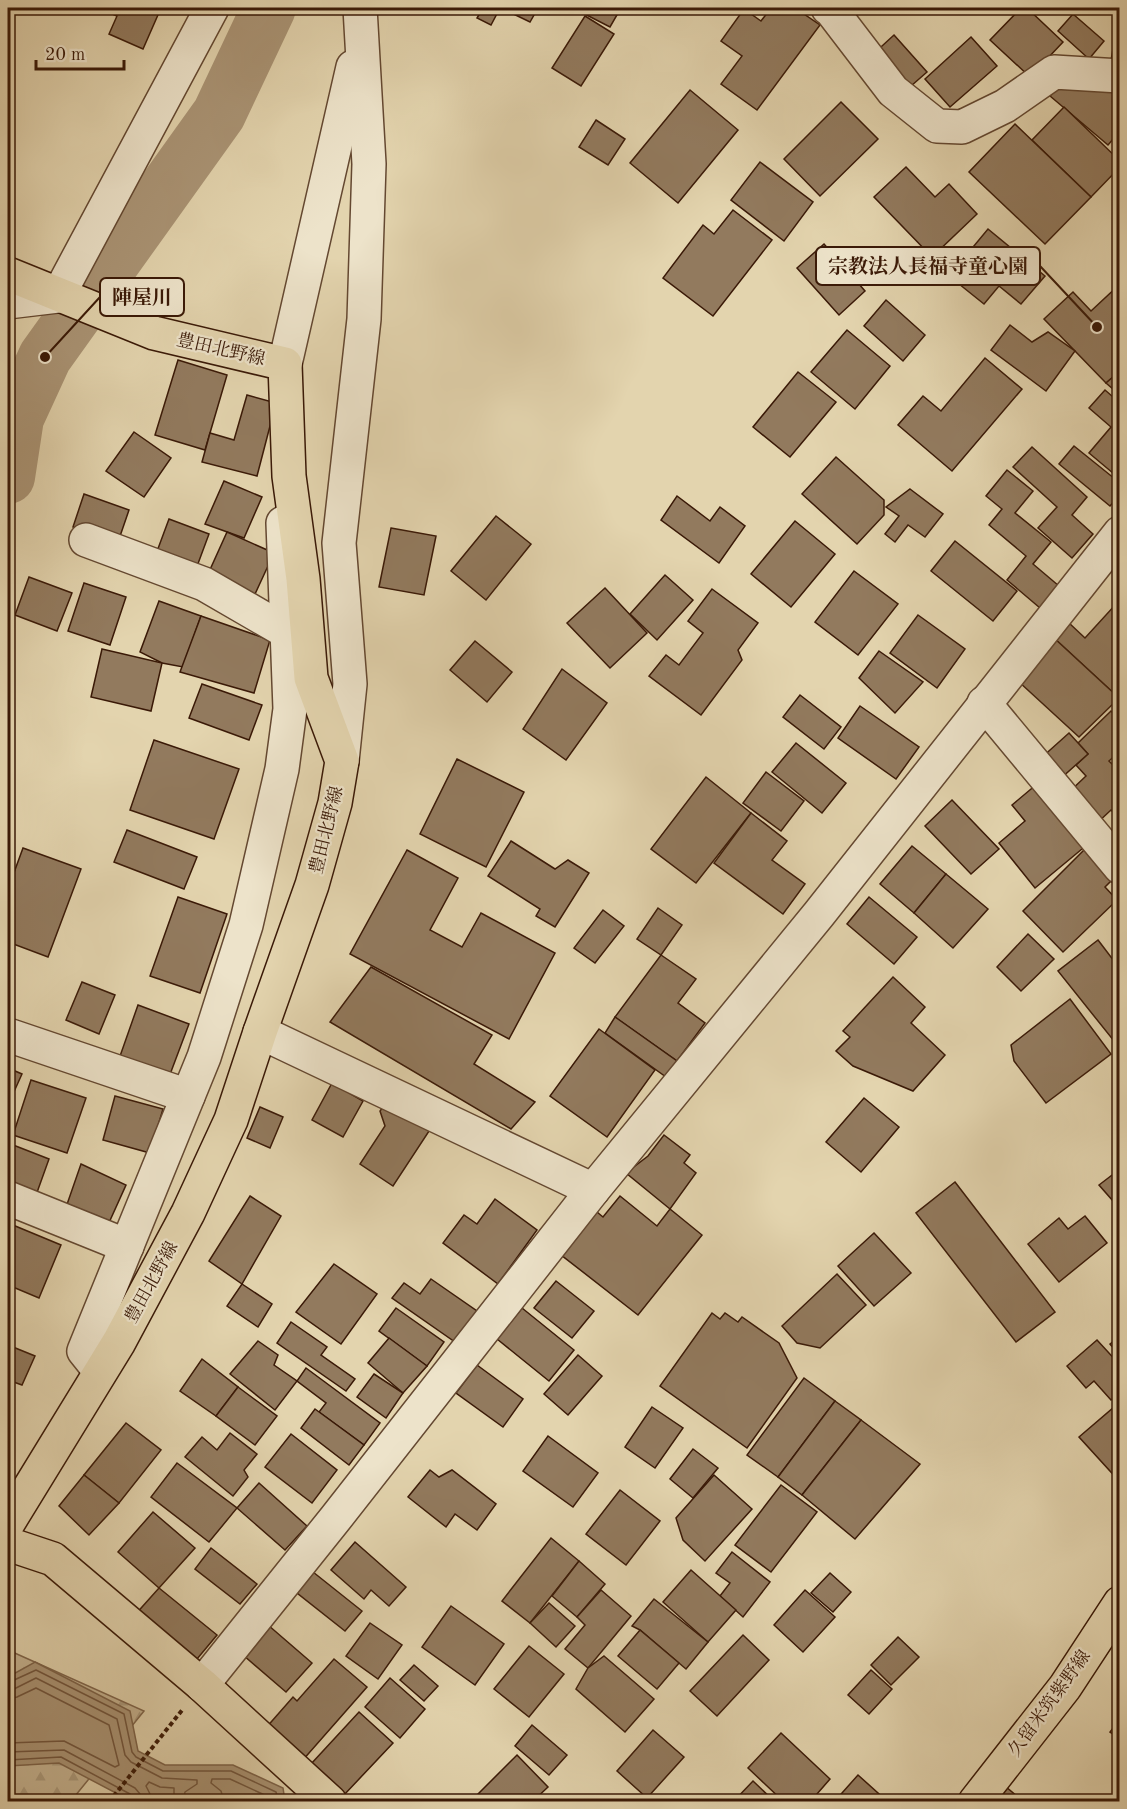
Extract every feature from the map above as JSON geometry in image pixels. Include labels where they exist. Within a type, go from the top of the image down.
[{"type":"main road","name":"豊田北野線","points":[[8,274],[154,333],[285,364],[289,476],[303,579],[311,678],[342,761],[335,803],[312,885],[231,1120],[188,1213],[118,1342],[8,1523]]},
{"type":"main road","points":[[8,1544],[53,1558],[202,1685],[330,1802]]},
{"type":"main road","name":"久留米筑紫野線","points":[[975,1802],[1065,1688],[1119,1602]]},
{"type":"street","points":[[8,302],[58,296],[212,8]]},
{"type":"street","points":[[828,8],[892,92],[938,126],[962,127],[1005,106],[1054,72],[1119,76]]},
{"type":"street","points":[[285,364],[361,18]]},
{"type":"street","points":[[342,761],[350,684],[339,543],[364,319],[369,164],[361,18]]},
{"type":"street","points":[[100,1371],[84,1352],[204,1057],[246,925],[282,769],[290,709],[282,508],[292,496]]},
{"type":"street","points":[[202,1685],[593,1190],[819,914],[1119,532]]},
{"type":"street","points":[[86,540],[204,584],[287,633]]},
{"type":"street","points":[[984,703],[1119,867]]},
{"type":"street","points":[[260,1032],[593,1190]]},
{"type":"street","points":[[8,1035],[188,1096]]},
{"type":"street","points":[[8,1198],[127,1246]]},
{"type":"path","points":[[109,1802],[202,1685]]},
{"type":"green space","points":[[8,1650],[144,1711],[71,1801],[8,1802]]},
{"type":"water","points":[[35,1662],[130,1711],[138,1751],[165,1765],[233,1765],[283,1788],[285,1801],[214,1801],[204,1795],[191,1801],[131,1801],[59,1763],[8,1766],[8,1677]]},
{"type":"building","points":[[98,8],[161,8],[143,49],[109,34],[117,16]]},
{"type":"building","points":[[483,8],[500,8],[491,25],[477,18]]},
{"type":"building","points":[[501,8],[538,8],[530,22]]},
{"type":"building","points":[[573,8],[621,8],[610,27]]},
{"type":"building","points":[[771,8],[795,8],[820,25],[757,110],[721,84],[742,56],[721,41],[744,9],[761,21]]},
{"type":"building","points":[[1021,8],[1027,8],[1063,42],[1030,77],[990,40]]},
{"type":"building","points":[[1073,14],[1104,41],[1089,59],[1058,31]]},
{"type":"building","points":[[585,16],[614,34],[581,86],[552,68]]},
{"type":"building","points":[[1117,27],[1120,28],[1120,68],[1110,66]]},
{"type":"building","points":[[894,35],[927,72],[903,93],[870,57]]},
{"type":"building","points":[[971,37],[997,66],[950,107],[925,79]]},
{"type":"building","points":[[1065,78],[1120,82],[1120,131],[1108,145],[1050,96]]},
{"type":"building","points":[[690,90],[738,130],[678,203],[630,163]]},
{"type":"building","points":[[841,102],[878,139],[820,196],[784,159]]},
{"type":"building","points":[[1064,107],[1120,161],[1120,167],[1091,197],[1032,140]]},
{"type":"building","points":[[596,120],[625,139],[608,165],[579,147]]},
{"type":"building","points":[[1015,124],[1091,197],[1045,244],[969,172]]},
{"type":"building","points":[[760,162],[813,202],[784,241],[731,200]]},
{"type":"building","points":[[906,167],[935,197],[949,184],[977,214],[932,257],[874,197]]},
{"type":"building","points":[[733,210],[772,240],[713,316],[663,278],[703,225],[714,234]]},
{"type":"building","points":[[988,229],[1045,276],[1021,304],[999,286],[984,304],[949,276]]},
{"type":"building","points":[[824,244],[865,291],[839,315],[797,268]]},
{"type":"building","points":[[1120,284],[1120,371],[1106,383],[1044,319],[1073,292],[1091,311]]},
{"type":"building","points":[[886,300],[925,335],[903,361],[864,326]]},
{"type":"building","points":[[1010,325],[1032,342],[1048,332],[1075,351],[1046,391],[991,350]]},
{"type":"building","points":[[847,330],[890,366],[855,409],[811,372]]},
{"type":"building","points":[[985,358],[1022,389],[952,471],[898,425],[923,396],[941,411]]},
{"type":"building","points":[[178,360],[227,375],[205,450],[155,435]]},
{"type":"building","points":[[1120,371],[1120,395],[1106,383]]},
{"type":"building","points":[[798,372],[836,402],[790,457],[753,427]]},
{"type":"building","points":[[1105,390],[1120,403],[1120,479],[1089,453],[1111,427],[1089,408]]},
{"type":"building","points":[[247,395],[276,403],[257,476],[202,462],[210,433],[234,440]]},
{"type":"building","points":[[134,432],[171,458],[144,497],[106,471]]},
{"type":"building","points":[[1074,446],[1120,483],[1120,495],[1110,506],[1059,464]]},
{"type":"building","points":[[1032,447],[1087,497],[1072,515],[1093,534],[1072,558],[1038,528],[1057,507],[1013,467]]},
{"type":"building","points":[[836,457],[884,500],[884,515],[857,544],[802,494]]},
{"type":"building","points":[[1007,470],[1033,491],[1015,513],[1051,542],[1033,564],[1059,586],[1040,608],[1007,580],[1026,556],[989,525],[1002,509],[986,496]]},
{"type":"building","points":[[224,481],[262,497],[244,538],[205,524]]},
{"type":"building","points":[[910,489],[943,514],[925,537],[908,525],[895,542],[885,534],[899,516],[886,507]]},
{"type":"building","points":[[84,494],[129,510],[118,542],[73,527]]},
{"type":"building","points":[[677,496],[710,521],[720,507],[745,526],[719,563],[661,520]]},
{"type":"building","points":[[496,516],[531,544],[486,600],[451,571]]},
{"type":"building","points":[[169,519],[209,534],[196,569],[156,554]]},
{"type":"building","points":[[795,521],[835,554],[791,607],[751,574]]},
{"type":"building","points":[[391,528],[436,536],[424,595],[379,587]]},
{"type":"building","points":[[227,532],[274,553],[250,605],[204,583]]},
{"type":"building","points":[[955,541],[1017,591],[993,621],[931,571]]},
{"type":"building","points":[[854,571],[898,604],[858,655],[815,622]]},
{"type":"building","points":[[665,575],[693,600],[657,640],[630,614]]},
{"type":"building","points":[[29,577],[72,593],[57,631],[15,615]]},
{"type":"building","points":[[84,583],[126,597],[110,645],[68,631]]},
{"type":"building","points":[[605,588],[647,633],[610,668],[567,623]]},
{"type":"building","points":[[712,589],[758,623],[738,650],[742,660],[701,715],[649,676],[666,655],[679,665],[703,633],[688,621]]},
{"type":"building","points":[[159,601],[201,616],[183,667],[162,663],[140,652]]},
{"type":"building","points":[[1116,604],[1120,608],[1119,698],[1054,638],[1068,622],[1085,638]]},
{"type":"building","points":[[918,615],[965,649],[937,688],[890,653]]},
{"type":"building","points":[[201,616],[270,640],[254,693],[180,672]]},
{"type":"building","points":[[1054,638],[1119,698],[1079,737],[1018,681]]},
{"type":"building","points":[[475,641],[512,672],[487,702],[450,670]]},
{"type":"building","points":[[102,649],[162,663],[151,711],[91,697]]},
{"type":"building","points":[[879,651],[923,682],[895,713],[859,678]]},
{"type":"building","points":[[562,669],[607,703],[566,760],[523,729]]},
{"type":"building","points":[[202,684],[262,705],[249,740],[189,718]]},
{"type":"building","points":[[800,695],[841,727],[824,749],[783,717]]},
{"type":"building","points":[[860,706],[919,747],[896,779],[838,738]]},
{"type":"building","points":[[1111,711],[1120,720],[1120,751],[1109,761],[1120,772],[1120,819],[1111,810],[1096,824],[1067,794],[1086,776],[1076,765],[1088,754],[1078,743]]},
{"type":"building","points":[[1069,733],[1088,754],[1059,780],[1040,759]]},
{"type":"building","points":[[154,740],[239,769],[214,839],[130,810]]},
{"type":"building","points":[[796,743],[846,783],[822,813],[772,772]]},
{"type":"building","points":[[457,759],[524,792],[486,867],[420,834]]},
{"type":"building","points":[[766,772],[804,801],[781,831],[743,803]]},
{"type":"building","points":[[706,777],[751,813],[696,883],[651,849]]},
{"type":"building","points":[[1037,784],[1088,844],[1035,888],[999,843],[1025,821],[1012,805]]},
{"type":"building","points":[[952,800],[999,849],[971,874],[925,826]]},
{"type":"building","points":[[751,813],[787,841],[772,860],[805,884],[783,914],[714,863]]},
{"type":"building","points":[[127,830],[197,857],[184,889],[114,862]]},
{"type":"building","points":[[511,841],[555,869],[568,860],[589,873],[555,927],[536,916],[540,909],[488,876]]},
{"type":"building","points":[[912,846],[946,874],[914,913],[880,884]]},
{"type":"building","points":[[23,848],[81,869],[48,957],[8,942],[8,889]]},
{"type":"building","points":[[1086,848],[1115,877],[1105,887],[1117,900],[1063,952],[1023,911]]},
{"type":"building","points":[[407,850],[458,878],[430,930],[462,947],[481,913],[555,953],[509,1039],[350,954]]},
{"type":"building","points":[[946,874],[988,909],[953,948],[914,913]]},
{"type":"building","points":[[178,897],[227,914],[200,993],[150,976]]},
{"type":"building","points":[[869,897],[917,937],[894,964],[847,924]]},
{"type":"building","points":[[658,908],[682,925],[661,955],[637,939]]},
{"type":"building","points":[[603,910],[624,926],[595,963],[574,948]]},
{"type":"building","points":[[1028,934],[1054,959],[1021,991],[997,967]]},
{"type":"building","points":[[1098,940],[1117,965],[1120,963],[1120,1044],[1118,1046],[1058,971]]},
{"type":"building","points":[[661,955],[696,979],[678,1003],[705,1023],[677,1061],[615,1017]]},
{"type":"building","points":[[371,967],[492,1035],[474,1064],[535,1102],[511,1129],[330,1022]]},
{"type":"building","points":[[893,977],[925,1007],[911,1023],[945,1055],[913,1091],[853,1066],[836,1051],[850,1037],[843,1031]]},
{"type":"building","points":[[82,982],[115,995],[99,1034],[66,1020]]},
{"type":"building","points":[[1070,999],[1111,1054],[1046,1103],[1014,1061],[1011,1045]]},
{"type":"building","points":[[138,1005],[189,1024],[169,1077],[119,1059]]},
{"type":"building","points":[[615,1017],[677,1061],[666,1077],[605,1033]]},
{"type":"building","points":[[599,1029],[655,1070],[607,1137],[550,1096]]},
{"type":"building","points":[[8,1068],[22,1074],[8,1105]]},
{"type":"building","points":[[31,1080],[86,1098],[67,1153],[13,1135]]},
{"type":"building","points":[[332,1083],[363,1101],[343,1137],[312,1120]]},
{"type":"building","points":[[392,1094],[435,1122],[393,1186],[360,1164],[385,1126],[380,1111]]},
{"type":"building","points":[[115,1096],[163,1109],[150,1153],[103,1140]]},
{"type":"building","points":[[864,1098],[899,1127],[861,1172],[826,1142]]},
{"type":"building","points":[[260,1107],[283,1117],[270,1148],[247,1138]]},
{"type":"building","points":[[664,1135],[690,1155],[684,1163],[696,1173],[670,1209],[626,1173],[648,1156]]},
{"type":"building","points":[[8,1143],[49,1159],[35,1198],[8,1187]]},
{"type":"building","points":[[81,1164],[126,1185],[107,1227],[64,1213]]},
{"type":"building","points":[[1120,1169],[1120,1209],[1099,1185]]},
{"type":"building","points":[[955,1182],[1055,1312],[1016,1342],[916,1213]]},
{"type":"building","points":[[250,1196],[281,1216],[242,1284],[209,1261]]},
{"type":"building","points":[[620,1196],[657,1226],[670,1209],[702,1235],[638,1315],[556,1251],[591,1207],[603,1217]]},
{"type":"building","points":[[495,1199],[537,1230],[498,1284],[443,1243],[464,1215],[477,1224]]},
{"type":"building","points":[[1085,1216],[1107,1243],[1059,1282],[1028,1244],[1059,1218],[1068,1229]]},
{"type":"building","points":[[8,1223],[61,1245],[39,1298],[8,1285]]},
{"type":"building","points":[[874,1233],[911,1273],[874,1306],[838,1266]]},
{"type":"building","points":[[334,1264],[377,1294],[341,1344],[296,1312]]},
{"type":"building","points":[[837,1274],[866,1305],[820,1348],[797,1343],[782,1326]]},
{"type":"building","points":[[431,1279],[477,1311],[455,1342],[392,1298],[404,1283],[420,1294]]},
{"type":"building","points":[[556,1281],[594,1311],[572,1338],[534,1308]]},
{"type":"building","points":[[242,1284],[272,1304],[258,1327],[227,1306]]},
{"type":"building","points":[[396,1308],[444,1342],[427,1366],[379,1331]]},
{"type":"building","points":[[522,1308],[574,1350],[549,1381],[497,1339]]},
{"type":"building","points":[[712,1313],[720,1319],[725,1313],[738,1322],[742,1317],[779,1343],[797,1378],[747,1448],[660,1386]]},
{"type":"building","points":[[291,1322],[327,1347],[321,1355],[355,1379],[346,1391],[277,1343]]},
{"type":"building","points":[[1120,1336],[1120,1356],[1110,1344]]},
{"type":"building","points":[[389,1338],[427,1366],[403,1393],[368,1363]]},
{"type":"building","points":[[1097,1340],[1120,1365],[1120,1393],[1111,1400],[1094,1381],[1086,1388],[1067,1366]]},
{"type":"building","points":[[258,1341],[278,1355],[274,1365],[297,1381],[275,1410],[230,1374]]},
{"type":"building","points":[[8,1345],[35,1356],[22,1385],[8,1380]]},
{"type":"building","points":[[578,1355],[602,1376],[568,1415],[544,1394]]},
{"type":"building","points":[[202,1359],[238,1387],[216,1416],[180,1391]]},
{"type":"building","points":[[477,1365],[523,1399],[503,1427],[456,1393]]},
{"type":"building","points":[[306,1368],[380,1423],[364,1445],[319,1412],[326,1403],[297,1381]]},
{"type":"building","points":[[374,1374],[403,1393],[386,1418],[357,1397]]},
{"type":"building","points":[[804,1378],[835,1401],[778,1477],[747,1455]]},
{"type":"building","points":[[238,1387],[277,1416],[255,1445],[216,1416]]},
{"type":"building","points":[[835,1401],[861,1420],[802,1495],[778,1477]]},
{"type":"building","points":[[1120,1402],[1120,1482],[1079,1437]]},
{"type":"building","points":[[652,1407],[683,1428],[655,1468],[625,1447]]},
{"type":"building","points":[[315,1409],[364,1445],[349,1465],[301,1428]]},
{"type":"building","points":[[861,1420],[920,1464],[855,1539],[802,1495]]},
{"type":"building","points":[[126,1423],[161,1450],[119,1503],[84,1475]]},
{"type":"building","points":[[230,1433],[257,1454],[244,1470],[248,1477],[233,1496],[185,1457],[202,1437],[217,1450]]},
{"type":"building","points":[[291,1434],[337,1470],[312,1503],[265,1467]]},
{"type":"building","points":[[548,1436],[598,1473],[573,1507],[523,1471]]},
{"type":"building","points":[[693,1449],[718,1468],[693,1498],[670,1479]]},
{"type":"building","points":[[177,1463],[237,1508],[209,1542],[151,1497]]},
{"type":"building","points":[[430,1470],[439,1477],[452,1470],[496,1504],[477,1530],[455,1514],[446,1527],[408,1497]]},
{"type":"building","points":[[84,1475],[119,1503],[89,1535],[59,1506]]},
{"type":"building","points":[[714,1475],[752,1509],[705,1561],[683,1540],[676,1518]]},
{"type":"building","points":[[259,1483],[307,1526],[285,1550],[237,1508]]},
{"type":"building","points":[[781,1485],[817,1512],[771,1572],[735,1545]]},
{"type":"building","points":[[620,1490],[660,1521],[626,1565],[586,1534]]},
{"type":"building","points":[[153,1512],[195,1548],[159,1588],[118,1552]]},
{"type":"building","points":[[551,1538],[579,1561],[530,1623],[502,1601]]},
{"type":"building","points":[[355,1542],[406,1587],[389,1606],[371,1590],[364,1599],[331,1570]]},
{"type":"building","points":[[211,1548],[257,1584],[240,1604],[195,1569]]},
{"type":"building","points":[[732,1552],[770,1582],[743,1617],[720,1596],[730,1583],[716,1573]]},
{"type":"building","points":[[579,1561],[605,1584],[577,1617],[552,1596]]},
{"type":"building","points":[[308,1568],[362,1611],[345,1631],[292,1589]]},
{"type":"building","points":[[691,1570],[736,1610],[708,1642],[663,1602]]},
{"type":"building","points":[[830,1573],[851,1592],[833,1612],[811,1593]]},
{"type":"building","points":[[159,1588],[217,1635],[192,1665],[134,1616]]},
{"type":"building","points":[[601,1590],[631,1616],[588,1668],[565,1649],[585,1625],[577,1617]]},
{"type":"building","points":[[805,1590],[835,1617],[803,1652],[774,1625]]},
{"type":"building","points":[[654,1599],[708,1642],[686,1669],[640,1630],[632,1626]]},
{"type":"building","points":[[549,1603],[575,1626],[556,1647],[530,1623]]},
{"type":"building","points":[[451,1606],[504,1644],[475,1685],[422,1647]]},
{"type":"building","points":[[370,1623],[402,1645],[378,1679],[346,1656]]},
{"type":"building","points":[[268,1625],[312,1663],[286,1692],[243,1655]]},
{"type":"building","points":[[640,1630],[679,1663],[657,1689],[618,1656]]},
{"type":"building","points":[[743,1635],[769,1660],[717,1716],[690,1691]]},
{"type":"building","points":[[898,1637],[919,1657],[891,1685],[871,1665]]},
{"type":"building","points":[[529,1646],[564,1674],[529,1717],[494,1689]]},
{"type":"building","points":[[1120,1654],[1120,1668],[1113,1663]]},
{"type":"building","points":[[604,1656],[654,1699],[625,1732],[576,1689],[588,1668]]},
{"type":"building","points":[[334,1659],[367,1687],[302,1761],[265,1729],[293,1697],[297,1701]]},
{"type":"building","points":[[414,1665],[438,1686],[424,1701],[400,1680]]},
{"type":"building","points":[[871,1670],[892,1689],[869,1714],[848,1695]]},
{"type":"building","points":[[390,1678],[425,1709],[400,1738],[365,1707]]},
{"type":"building","points":[[359,1712],[393,1743],[344,1795],[311,1764]]},
{"type":"building","points":[[1120,1719],[1120,1739],[1110,1732]]},
{"type":"building","points":[[532,1725],[567,1755],[549,1775],[515,1746]]},
{"type":"building","points":[[653,1730],[684,1757],[647,1798],[617,1771]]},
{"type":"building","points":[[781,1733],[830,1779],[810,1802],[784,1802],[748,1768]]},
{"type":"building","points":[[517,1755],[548,1787],[532,1802],[470,1802]]},
{"type":"building","points":[[858,1775],[888,1802],[834,1802]]},
{"type":"building","points":[[753,1781],[775,1802],[733,1802]]},
{"type":"building","points":[[1005,1786],[1024,1802],[993,1802]]},
{"type":"waterway","points":[[8,477],[17,418],[45,357],[219,114],[269,8]]},
{"type":"place","name":"宗教法人長福寺童心園","points":[[1097,327]]},
{"type":"place","name":"陣屋川","points":[[45,357]]}]
